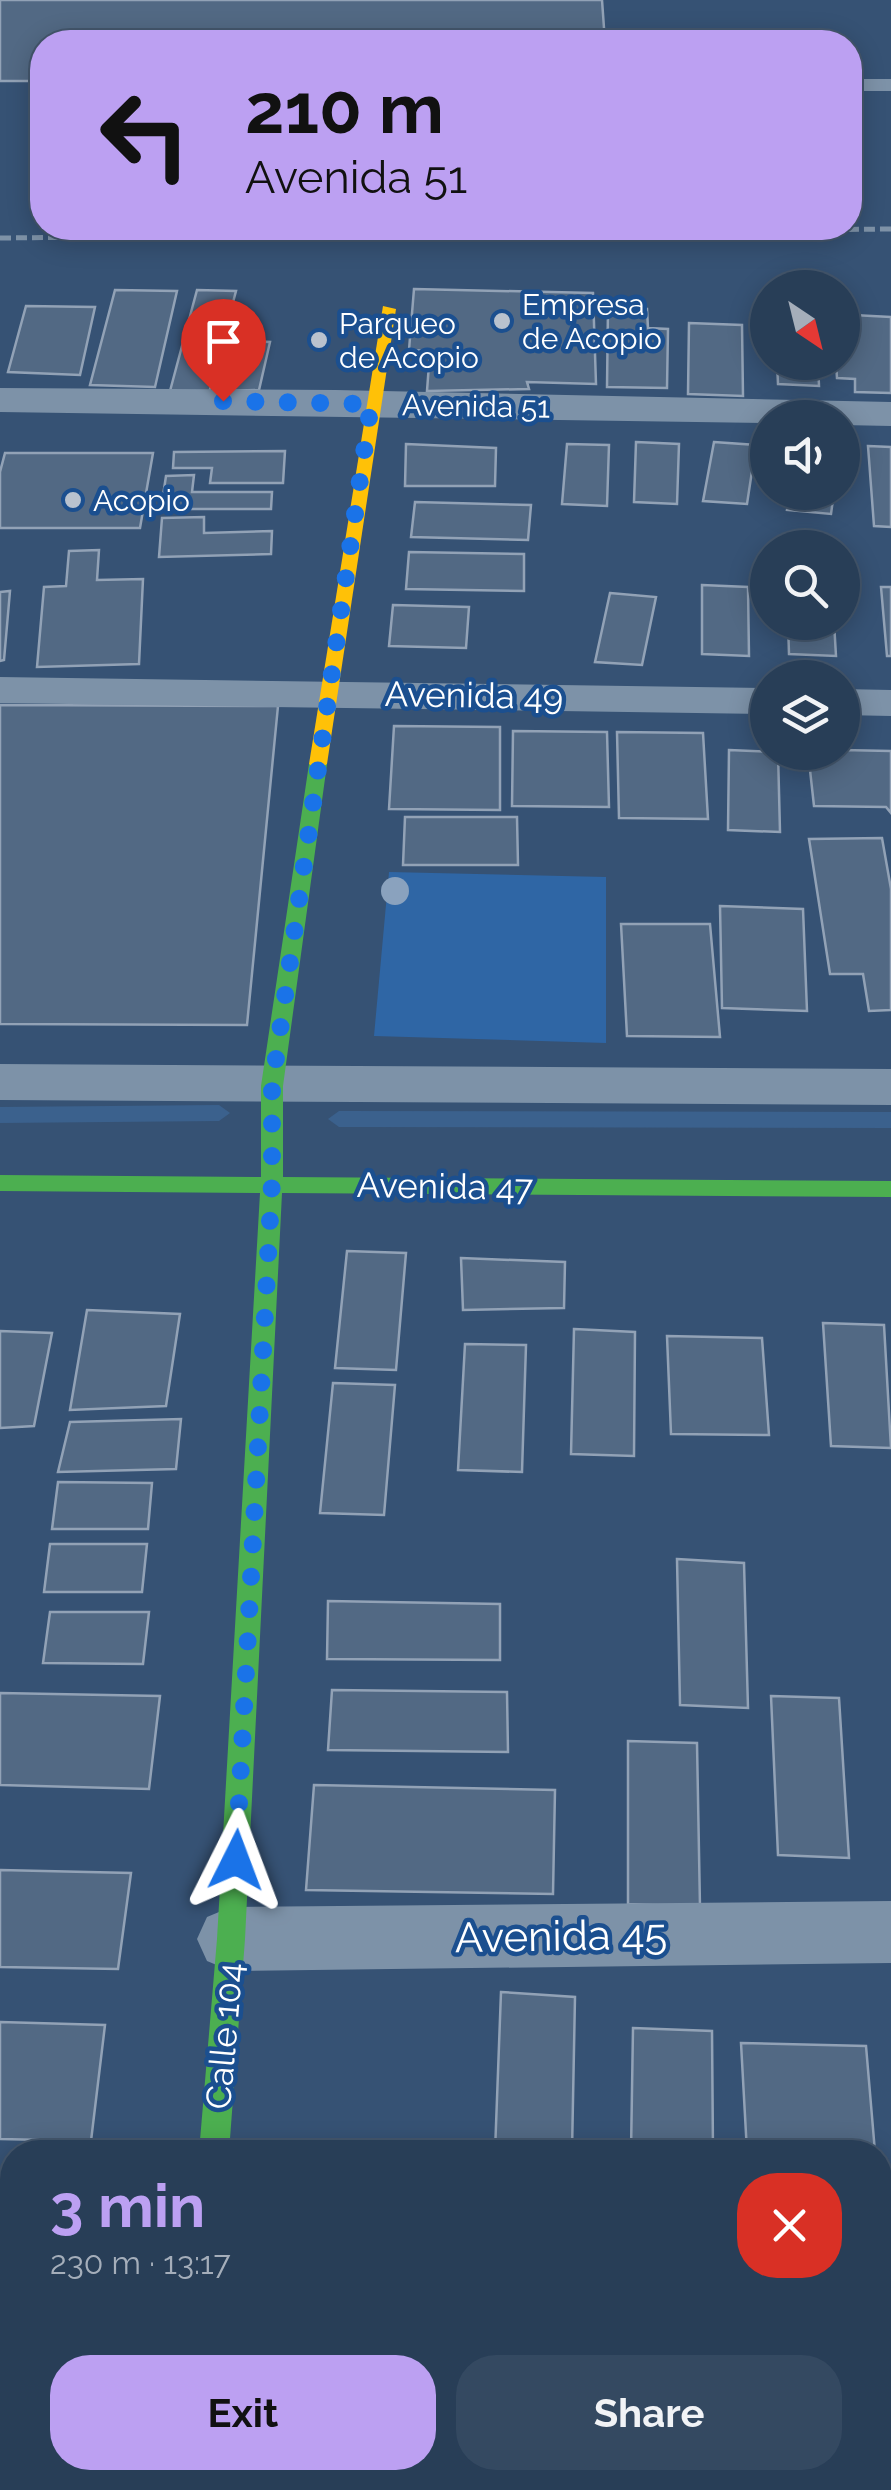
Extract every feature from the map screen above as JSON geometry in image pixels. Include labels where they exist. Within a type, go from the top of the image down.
[{"type":"street","name":"Calle 104","points":[[215,2140],[231,1939],[272,1182],[272,1086],[328,692],[347,397],[367,345],[388,308]]},
{"type":"street","name":"Avenida 51","points":[[0,400],[347,397],[891,414]]},
{"type":"street","name":"Avenida 49","points":[[0,690],[750,701]]},
{"type":"street","points":[[860,702],[891,703]]},
{"type":"street","points":[[0,1082],[891,1087]]},
{"type":"street","name":"Avenida 47","points":[[0,1183],[891,1189]]},
{"type":"street","name":"Avenida 45","points":[[231,1939],[891,1932]]},
{"type":"lane","points":[[862,85],[891,85]]},
{"type":"shaded area","points":[[389,872],[606,877],[606,1043],[374,1036]]},
{"type":"building","points":[[0,0],[602,0],[604,30],[30,30],[30,81],[0,81]]},
{"type":"building","name":"Empresa de Acopio","points":[[414,289],[593,293],[596,384],[527,382],[529,389],[427,391],[430,351],[409,350]]},
{"type":"building","points":[[115,290],[177,291],[155,387],[90,385]]},
{"type":"building","points":[[197,290],[236,291],[209,393],[170,391]]},
{"type":"building","points":[[26,306],[95,307],[80,375],[8,372]]},
{"type":"building","points":[[608,307],[647,309],[648,328],[668,329],[667,388],[607,387]]},
{"type":"building","points":[[860,315],[891,317],[891,393],[855,392],[855,380],[860,380]]},
{"type":"building","points":[[689,323],[742,325],[743,396],[688,394]]},
{"type":"building","points":[[233,340],[270,342],[259,390],[222,391]]},
{"type":"building","points":[[778,380],[819,380],[819,386],[778,384]]},
{"type":"building","points":[[636,442],[679,444],[677,504],[634,502]]},
{"type":"building","points":[[714,442],[750,445],[747,504],[703,501]]},
{"type":"building","points":[[406,444],[496,448],[495,486],[405,486]]},
{"type":"building","points":[[567,444],[609,445],[607,506],[562,504]]},
{"type":"building","points":[[868,446],[891,447],[891,527],[874,526]]},
{"type":"building","points":[[285,451],[283,483],[210,483],[212,468],[173,468],[174,452]]},
{"type":"building","name":"Acopio","points":[[5,453],[153,453],[140,528],[0,528],[0,472]]},
{"type":"building","points":[[194,475],[192,492],[272,492],[271,509],[161,509],[166,476]]},
{"type":"building","points":[[415,502],[531,505],[528,540],[411,537]]},
{"type":"building","points":[[787,510],[832,510],[831,514]]},
{"type":"building","points":[[204,517],[204,533],[272,531],[271,554],[159,557],[162,518]]},
{"type":"building","points":[[99,550],[97,580],[143,579],[139,664],[37,667],[44,587],[66,586],[69,551]]},
{"type":"building","points":[[409,552],[524,554],[524,591],[406,589]]},
{"type":"building","points":[[702,585],[748,587],[749,656],[702,654]]},
{"type":"building","points":[[881,587],[891,587],[891,656],[887,656]]},
{"type":"building","points":[[10,591],[4,660],[0,661],[0,592]]},
{"type":"building","points":[[610,593],[656,597],[642,665],[595,662]]},
{"type":"building","points":[[393,605],[469,607],[466,648],[389,646]]},
{"type":"building","points":[[789,640],[835,640],[836,656],[789,654]]},
{"type":"building","points":[[0,705],[278,706],[247,1025],[0,1024]]},
{"type":"building","points":[[394,726],[500,727],[500,810],[389,809]]},
{"type":"building","points":[[513,731],[607,732],[609,807],[512,806]]},
{"type":"building","points":[[617,732],[703,733],[708,819],[619,818]]},
{"type":"building","points":[[729,750],[750,751],[750,770],[778,770],[780,832],[728,830]]},
{"type":"building","points":[[860,750],[891,751],[891,813],[886,807],[814,806],[810,770],[860,770]]},
{"type":"building","points":[[405,817],[517,817],[518,865],[403,865]]},
{"type":"building","points":[[882,838],[891,889],[891,1010],[869,1011],[863,974],[830,974],[809,839]]},
{"type":"building","points":[[720,906],[803,909],[807,1011],[722,1008]]},
{"type":"building","points":[[621,924],[710,924],[720,1037],[627,1036]]},
{"type":"building","points":[[347,1251],[406,1253],[396,1370],[335,1368]]},
{"type":"building","points":[[461,1258],[565,1262],[564,1308],[463,1310]]},
{"type":"building","points":[[87,1310],[180,1314],[166,1406],[70,1410]]},
{"type":"building","points":[[823,1323],[884,1325],[891,1448],[831,1446]]},
{"type":"building","points":[[574,1329],[635,1332],[634,1456],[571,1454]]},
{"type":"building","points":[[0,1331],[52,1333],[34,1426],[0,1428]]},
{"type":"building","points":[[667,1336],[762,1338],[769,1435],[671,1434]]},
{"type":"building","points":[[465,1344],[526,1345],[522,1472],[458,1470]]},
{"type":"building","points":[[333,1383],[395,1385],[384,1515],[320,1513]]},
{"type":"building","points":[[181,1419],[176,1469],[58,1472],[70,1422]]},
{"type":"building","points":[[58,1482],[152,1483],[148,1529],[52,1529]]},
{"type":"building","points":[[50,1544],[147,1544],[142,1592],[44,1592]]},
{"type":"building","points":[[677,1559],[744,1563],[748,1708],[680,1705]]},
{"type":"building","points":[[328,1601],[500,1604],[500,1660],[327,1659]]},
{"type":"building","points":[[50,1612],[149,1612],[143,1664],[43,1663]]},
{"type":"building","points":[[332,1690],[507,1692],[508,1752],[328,1750]]},
{"type":"building","points":[[0,1693],[160,1696],[149,1789],[0,1785]]},
{"type":"building","points":[[771,1696],[839,1698],[849,1858],[778,1855]]},
{"type":"building","points":[[628,1741],[697,1743],[700,1907],[628,1904]]},
{"type":"building","points":[[314,1785],[555,1790],[553,1894],[306,1890]]},
{"type":"building","points":[[0,1870],[131,1873],[118,1969],[0,1967]]},
{"type":"building","points":[[501,1992],[575,1997],[572,2140],[495,2140]]},
{"type":"building","points":[[0,2022],[105,2025],[91,2140],[0,2139]]},
{"type":"building","points":[[633,2028],[712,2031],[713,2140],[631,2140]]},
{"type":"building","points":[[741,2043],[866,2046],[874,2140],[746,2140]]},
{"type":"waterway","points":[[0,1115],[219,1113]]},
{"type":"waterway","points":[[339,1119],[891,1120]]},
{"type":"railway","points":[[862,229],[891,229]]},
{"type":"railway","points":[[0,238],[30,238]]},
{"type":"traffic: fast","points":[[215,2140],[231,1939],[272,1182],[272,1086],[318,764]]},
{"type":"traffic: fast","points":[[0,1183],[891,1189]]},
{"type":"traffic: slow","points":[[318,764],[388,309]]},
{"type":"place","name":"Empresa de Acopio","points":[[502,321]]},
{"type":"place","name":"Parqueo de Acopio","points":[[319,340]]},
{"type":"place","name":"Acopio","points":[[73,500]]},
{"type":"route","points":[[223,401],[371,404],[272,1086],[272,1182],[236,1860]]}]
